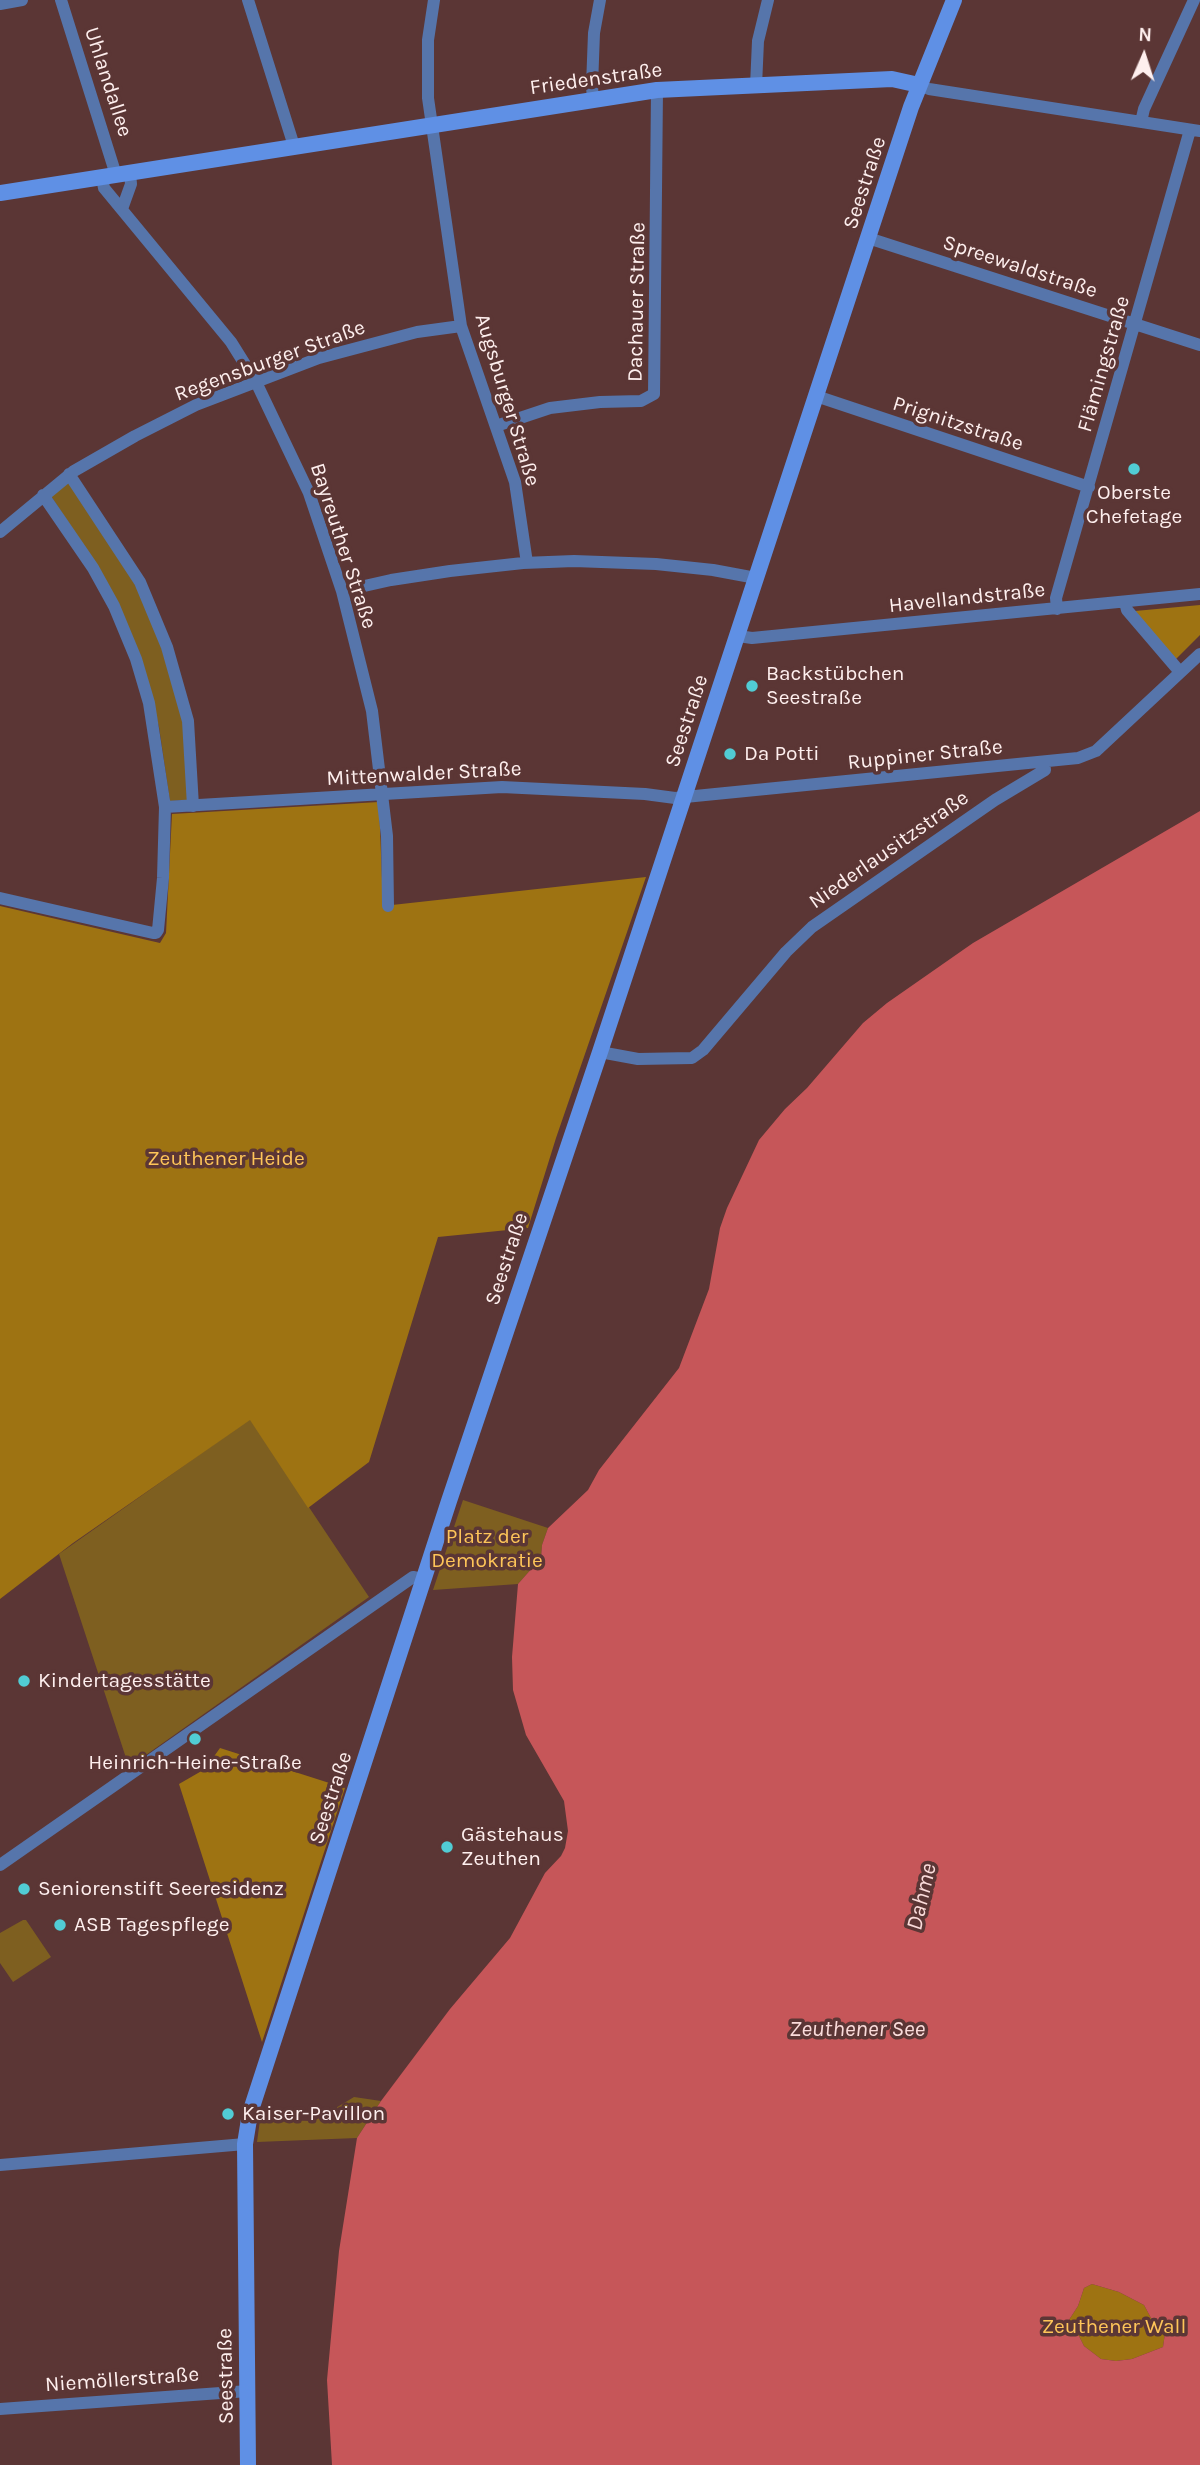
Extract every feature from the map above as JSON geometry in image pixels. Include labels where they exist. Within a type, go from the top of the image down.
[{"type":"main road","name":"Seestraße","points":[[248,2465],[244,2144],[248,2119],[423,1579],[919,85],[954,0]]},
{"type":"main road","name":"Friedenstraße","points":[[0,192],[657,90],[892,79],[919,85]]},
{"type":"street","points":[[0,4],[22,0]]},
{"type":"street","name":"Uhlandallee","points":[[61,0],[116,175]]},
{"type":"street","points":[[248,0],[294,146]]},
{"type":"street","name":"Augsburger Straße","points":[[434,0],[427,65],[430,125],[461,326],[514,482],[527,563]]},
{"type":"street","points":[[593,100],[594,33],[600,0]]},
{"type":"street","points":[[757,86],[758,41],[768,0]]},
{"type":"street","points":[[1141,122],[1144,108],[1194,0]]},
{"type":"street","name":"Friedenstraße","points":[[919,85],[929,89],[1195,131]]},
{"type":"street","name":"Dachauer Straße","points":[[496,426],[550,408],[600,402],[641,401],[654,394],[657,90]]},
{"type":"street","name":"Flämingstraße","points":[[1057,609],[1056,598],[1088,487],[1195,131]]},
{"type":"street","points":[[116,175],[131,184],[122,209]]},
{"type":"street","name":"Bayreuther Straße","points":[[116,175],[104,188],[231,342],[256,382],[309,493],[342,591],[371,706],[387,836],[388,906]]},
{"type":"street","name":"Spreewaldstraße","points":[[869,238],[1200,345]]},
{"type":"street","name":"Regensburger Straße","points":[[0,532],[69,474],[164,421],[206,401],[319,358],[418,332],[461,326]]},
{"type":"street","name":"Prignitzstraße","points":[[816,396],[1088,487]]},
{"type":"street","points":[[69,474],[140,582],[164,637],[188,721],[193,806]]},
{"type":"street","points":[[0,898],[156,933],[163,878],[165,807],[149,703],[114,606],[93,568],[43,495]]},
{"type":"street","points":[[342,591],[439,572],[527,563],[630,562],[713,570],[756,578]]},
{"type":"street","name":"Havellandstraße","points":[[738,635],[752,638],[1200,594]]},
{"type":"street","points":[[1125,602],[1127,610],[1180,672]]},
{"type":"street","points":[[1044,762],[1077,758],[1096,751],[1200,653]]},
{"type":"street","name":"Ruppiner Straße","points":[[684,797],[1044,762]]},
{"type":"street","name":"Niederlausitzstraße","points":[[600,1052],[638,1059],[692,1058],[703,1050],[790,947],[812,927],[995,800],[1045,771],[1044,762]]},
{"type":"street","name":"Mittenwalder Straße","points":[[165,807],[502,787],[684,797]]},
{"type":"street","points":[[0,1866],[413,1577],[423,1579]]},
{"type":"street","points":[[0,2165],[244,2144]]},
{"type":"street","name":"Niemöllerstraße","points":[[0,2409],[248,2391]]},
{"type":"green space","points":[[69,482],[98,523],[143,598],[159,639],[184,723],[188,800],[170,801],[159,727],[147,681],[101,573],[51,496]]},
{"type":"green space","points":[[1200,605],[1200,635],[1175,660],[1135,611]]},
{"type":"green space","name":"Zeuthener Heide","points":[[379,802],[383,906],[646,877],[556,1138],[528,1228],[438,1237],[369,1462],[308,1508],[250,1420],[73,1543],[0,1599],[0,906],[160,943],[166,933],[172,814]]},
{"type":"green space","points":[[250,1419],[369,1597],[129,1767],[59,1554]]},
{"type":"green space","name":"Platz der Demokratie","points":[[463,1500],[548,1528],[541,1558],[518,1584],[433,1590]]},
{"type":"green space","points":[[220,1748],[345,1788],[262,2042],[179,1784],[205,1769]]},
{"type":"green space","points":[[26,1920],[51,1957],[13,1982],[0,1963],[0,1933]]},
{"type":"green space","points":[[354,2097],[381,2101],[357,2138],[257,2142],[260,2120],[314,2121]]},
{"type":"green space","name":"Zeuthener Wall","points":[[1092,2284],[1119,2292],[1144,2305],[1151,2318],[1165,2333],[1163,2347],[1132,2359],[1116,2361],[1101,2359],[1084,2346],[1079,2336],[1066,2328],[1084,2288]]},
{"type":"water","name":"Zeuthener See","points":[[1200,811],[1200,2465],[332,2465],[327,2380],[339,2251],[357,2138],[381,2101],[450,2009],[510,1938],[545,1873],[565,1848],[568,1831],[564,1801],[526,1735],[513,1690],[512,1657],[518,1584],[541,1558],[548,1528],[588,1490],[599,1470],[679,1368],[709,1289],[720,1228],[727,1208],[759,1140],[863,1023],[973,943]],"holes":[[[1092,2284],[1119,2292],[1144,2305],[1151,2318],[1165,2333],[1163,2347],[1132,2359],[1101,2359],[1084,2346],[1079,2336],[1066,2328],[1084,2288]]]},
{"type":"place","name":"Oberste Chefetage","points":[[1134,469]]},
{"type":"place","name":"Backstübchen Seestraße","points":[[752,686]]},
{"type":"place","name":"Da Potti","points":[[730,754]]},
{"type":"place","name":"Kindertagesstätte","points":[[24,1681]]},
{"type":"place","name":"Heinrich-Heine-Straße","points":[[195,1739]]},
{"type":"place","name":"Gästehaus Zeuthen","points":[[447,1847]]},
{"type":"place","name":"Seniorenstift Seeresidenz","points":[[24,1889]]},
{"type":"place","name":"ASB Tagespflege","points":[[60,1925]]},
{"type":"place","name":"Kaiser-Pavillon","points":[[228,2114]]},
{"type":"water label","name":"Dahme","points":[[922,1897]]}]
